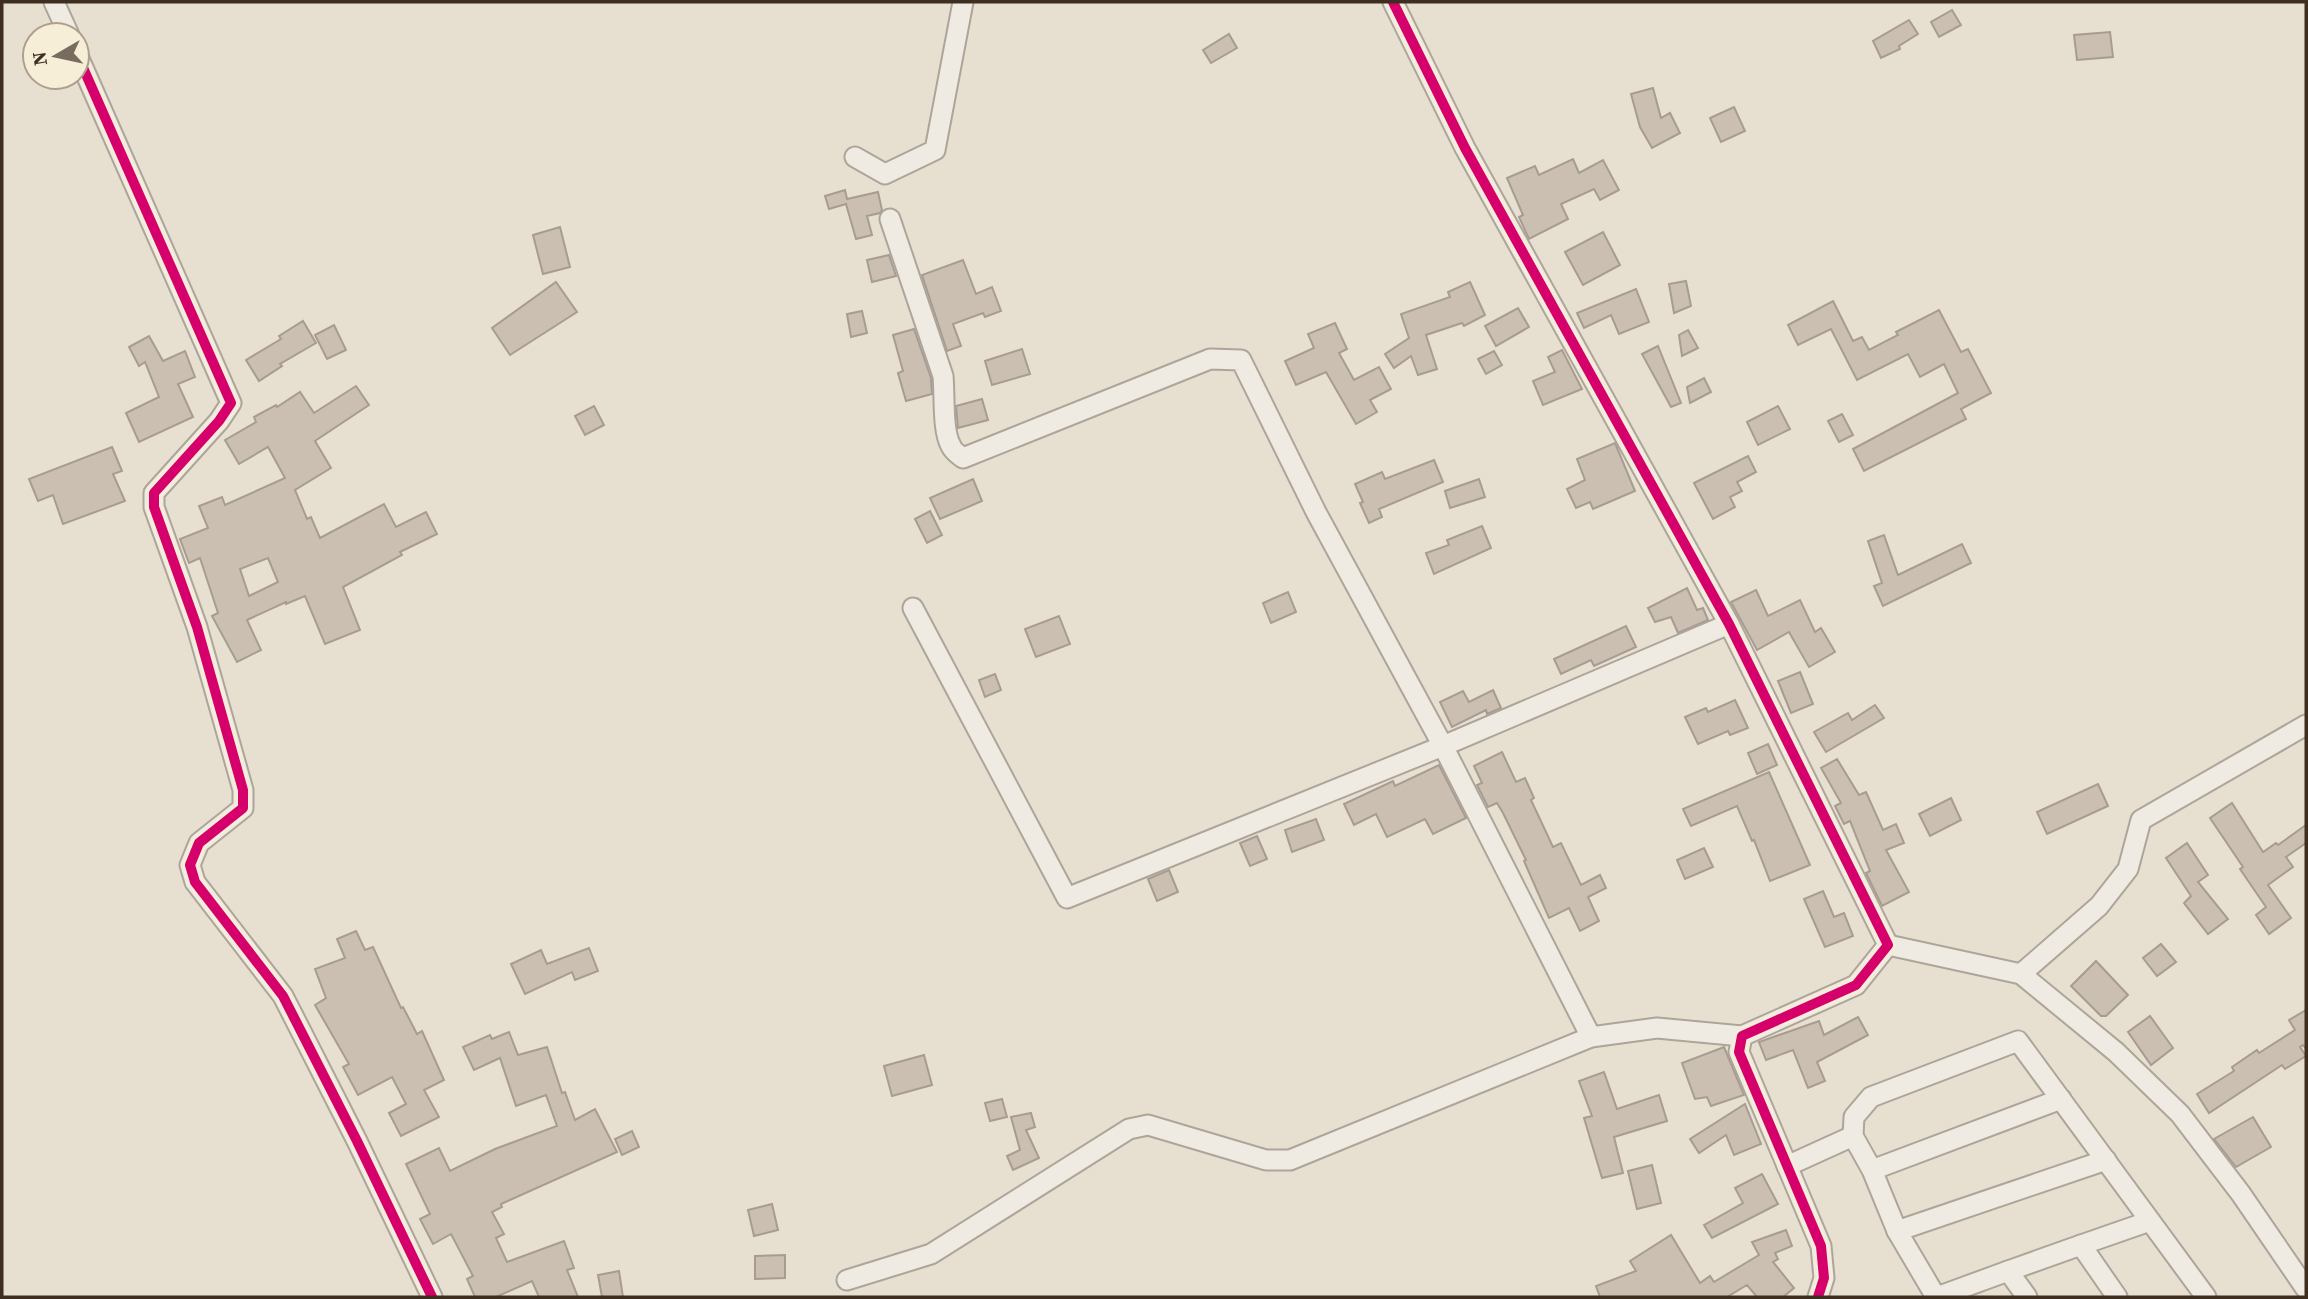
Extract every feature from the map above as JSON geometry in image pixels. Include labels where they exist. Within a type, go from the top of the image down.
[{"type":"street","points":[[54,2],[63,21]]},
{"type":"street","points":[[855,157],[885,174],[935,150],[963,2]]},
{"type":"street","points":[[1393,2],[1465,148],[1729,624],[1888,945]]},
{"type":"street","points":[[91,86],[231,403],[219,421],[154,493],[154,507],[197,627],[243,790],[243,808],[199,844],[190,865],[195,882],[283,996],[432,1297]]},
{"type":"street","points":[[890,219],[943,376],[945,426],[951,447],[963,458],[1210,359],[1241,360],[1316,512],[1443,746],[1591,1037]]},
{"type":"street","points":[[913,608],[1067,898],[1443,746],[1729,624]]},
{"type":"street","points":[[2021,974],[2099,906],[2121,878],[2128,869],[2141,820],[2306,725]]},
{"type":"street","points":[[1888,945],[2021,974],[2116,1052],[2180,1115],[2241,1194],[2306,1289]]},
{"type":"street","points":[[847,1280],[931,1254],[1129,1129],[1148,1125],[1266,1160],[1290,1160],[1591,1037],[1657,1028],[1742,1036],[1856,985],[1888,945]]},
{"type":"street","points":[[1742,1036],[1739,1052],[1821,1246],[1825,1278],[1818,1297]]},
{"type":"street","points":[[2150,1221],[1936,1297],[1897,1231],[1872,1170],[1853,1136],[1854,1117],[1871,1097],[2018,1041],[2206,1297]]},
{"type":"street","points":[[1872,1170],[2061,1099]]},
{"type":"street","points":[[1787,1166],[1853,1136]]},
{"type":"street","points":[[1897,1231],[2106,1160]]},
{"type":"street","points":[[2081,1245],[2117,1297]]},
{"type":"street","points":[[2008,1271],[2027,1297]]},
{"type":"building","points":[[1952,10],[1961,25],[1939,37],[1931,22]]},
{"type":"building","points":[[1909,20],[1918,34],[1899,46],[1900,49],[1881,58],[1873,41]]},
{"type":"building","points":[[2110,32],[2113,57],[2077,60],[2074,35]]},
{"type":"building","points":[[1229,34],[1237,48],[1211,63],[1203,50]]},
{"type":"building","points":[[1653,88],[1661,118],[1670,113],[1680,133],[1652,148],[1640,127],[1631,94]]},
{"type":"building","points":[[1734,107],[1745,131],[1721,142],[1710,118]]},
{"type":"building","points":[[1573,159],[1579,173],[1603,160],[1619,190],[1600,200],[1594,189],[1561,204],[1568,219],[1529,239],[1519,217],[1523,215],[1507,178],[1535,166],[1539,175]]},
{"type":"building","points":[[845,190],[847,199],[878,192],[882,210],[867,216],[872,235],[856,239],[846,204],[829,209],[825,196]]},
{"type":"building","points":[[560,227],[570,267],[543,274],[533,235]]},
{"type":"building","points":[[1603,232],[1620,265],[1583,285],[1565,252]]},
{"type":"building","points":[[889,255],[896,276],[872,282],[867,260]]},
{"type":"building","points":[[963,260],[976,294],[992,287],[1001,311],[985,317],[983,313],[953,324],[961,346],[947,351],[922,275]]},
{"type":"building","points":[[1686,281],[1691,306],[1674,313],[1669,284]]},
{"type":"building","points":[[556,282],[577,312],[510,355],[492,328]]},
{"type":"building","points":[[1470,282],[1485,315],[1464,326],[1462,323],[1426,335],[1437,369],[1418,375],[1411,356],[1394,368],[1385,354],[1409,338],[1401,314],[1450,297],[1448,292]]},
{"type":"building","points":[[1636,289],[1649,322],[1619,334],[1611,315],[1584,328],[1577,313]]},
{"type":"building","points":[[1833,301],[1853,341],[1862,337],[1869,350],[1898,335],[1896,332],[1939,310],[1961,352],[1968,349],[1991,393],[1961,409],[1966,419],[1864,471],[1853,449],[1958,393],[1944,364],[1920,377],[1908,354],[1857,380],[1831,329],[1798,345],[1788,325]]},
{"type":"building","points":[[1518,308],[1529,327],[1496,346],[1485,326]]},
{"type":"building","points":[[862,311],[867,333],[851,337],[847,314]]},
{"type":"building","points":[[303,321],[316,343],[280,364],[282,366],[259,381],[246,360],[281,339],[279,336]]},
{"type":"building","points":[[1335,323],[1347,349],[1339,353],[1354,380],[1379,367],[1391,389],[1370,400],[1377,412],[1356,424],[1326,372],[1296,385],[1285,361],[1314,348],[1308,334]]},
{"type":"building","points":[[334,325],[346,350],[327,359],[315,335]]},
{"type":"building","points":[[914,329],[931,378],[932,394],[906,401],[898,373],[903,371],[893,335]]},
{"type":"building","points":[[1688,330],[1698,348],[1682,356],[1679,335]]},
{"type":"building","points":[[149,336],[163,361],[185,351],[195,377],[178,384],[193,417],[139,442],[126,413],[159,397],[145,362],[139,366],[129,347]]},
{"type":"building","points":[[1658,346],[1681,403],[1671,407],[1642,354]]},
{"type":"building","points":[[1022,349],[1030,374],[992,385],[985,361]]},
{"type":"building","points":[[1562,350],[1582,389],[1543,405],[1533,381],[1555,372],[1548,357]]},
{"type":"building","points":[[1494,351],[1502,365],[1486,374],[1478,359]]},
{"type":"building","points":[[1704,378],[1711,392],[1690,403],[1687,387]]},
{"type":"building","points":[[356,386],[369,405],[315,441],[331,468],[295,490],[307,519],[311,517],[320,538],[384,504],[396,527],[426,512],[437,534],[400,552],[402,555],[343,587],[360,630],[325,644],[305,596],[247,620],[261,650],[237,662],[212,616],[218,613],[200,558],[189,563],[180,539],[208,528],[199,506],[222,497],[225,505],[285,478],[268,447],[239,464],[225,440],[256,422],[254,417],[276,405],[277,407],[300,392],[314,413]],"holes":[[[268,558],[278,582],[249,596],[240,569]]]},
{"type":"building","points":[[982,399],[988,420],[958,428],[956,406]]},
{"type":"building","points":[[594,406],[604,425],[585,435],[575,416]]},
{"type":"building","points":[[1778,406],[1790,429],[1758,445],[1747,422]]},
{"type":"building","points":[[1842,414],[1853,435],[1839,442],[1828,421]]},
{"type":"building","points":[[1615,443],[1635,491],[1593,509],[1590,502],[1576,508],[1567,489],[1585,480],[1577,459]]},
{"type":"building","points":[[112,447],[122,471],[113,474],[125,501],[63,524],[53,495],[38,501],[29,479]]},
{"type":"building","points":[[1748,456],[1756,472],[1737,482],[1742,491],[1730,497],[1735,507],[1713,519],[1694,483]]},
{"type":"building","points":[[1434,460],[1443,482],[1379,509],[1382,517],[1369,523],[1355,484],[1382,472],[1385,479]]},
{"type":"building","points":[[973,479],[982,501],[940,519],[930,498]]},
{"type":"building","points":[[1479,479],[1485,497],[1450,508],[1445,491]]},
{"type":"building","points":[[930,511],[942,535],[927,543],[915,519]]},
{"type":"building","points":[[1482,526],[1491,548],[1434,574],[1426,553],[1449,545],[1447,540]]},
{"type":"building","points":[[1884,535],[1898,575],[1962,544],[1971,563],[1883,606],[1874,586],[1882,583],[1868,541]]},
{"type":"building","points":[[1687,588],[1697,610],[1703,608],[1708,620],[1678,633],[1671,617],[1655,622],[1648,608]]},
{"type":"building","points":[[1756,590],[1768,616],[1800,600],[1815,632],[1821,628],[1835,652],[1809,667],[1789,632],[1757,650],[1731,602]]},
{"type":"building","points":[[1288,592],[1296,612],[1271,623],[1263,603]]},
{"type":"building","points":[[1059,616],[1070,644],[1036,657],[1025,629]]},
{"type":"building","points":[[1626,626],[1636,647],[1594,666],[1591,660],[1561,674],[1554,659]]},
{"type":"building","points":[[1800,672],[1813,704],[1791,713],[1778,681]]},
{"type":"building","points":[[995,674],[1001,690],[985,697],[979,680]]},
{"type":"building","points":[[1493,690],[1501,708],[1487,714],[1486,710],[1452,727],[1440,702],[1463,691],[1469,702]]},
{"type":"building","points":[[1735,700],[1748,728],[1730,735],[1728,731],[1698,744],[1685,717],[1706,708],[1708,712]]},
{"type":"building","points":[[1875,705],[1884,718],[1826,752],[1814,732],[1848,713],[1852,720]]},
{"type":"building","points":[[1768,744],[1777,765],[1757,774],[1748,753]]},
{"type":"building","points":[[1502,752],[1516,782],[1525,778],[1534,798],[1531,800],[1553,847],[1561,843],[1581,885],[1600,875],[1606,888],[1588,897],[1599,921],[1580,931],[1569,908],[1549,918],[1524,861],[1526,860],[1503,813],[1497,803],[1488,807],[1477,785],[1482,783],[1474,766]]},
{"type":"building","points":[[1837,759],[1859,795],[1866,792],[1883,830],[1896,824],[1904,843],[1886,850],[1909,892],[1882,906],[1866,873],[1870,871],[1850,821],[1844,824],[1835,806],[1841,803],[1821,768]]},
{"type":"building","points":[[1439,765],[1466,818],[1433,834],[1425,819],[1387,837],[1376,814],[1354,825],[1344,804],[1393,781],[1395,786]]},
{"type":"building","points":[[1769,772],[1810,865],[1770,881],[1737,806],[1691,826],[1683,809]]},
{"type":"building","points":[[2098,784],[2108,806],[2047,834],[2037,812]]},
{"type":"building","points":[[1951,798],[1961,820],[1930,836],[1919,814]]},
{"type":"building","points":[[2232,803],[2263,852],[2306,825],[2306,843],[2286,857],[2293,867],[2268,885],[2291,918],[2269,934],[2256,915],[2266,907],[2210,818]]},
{"type":"building","points":[[1316,819],[1324,840],[1292,852],[1285,830]]},
{"type":"building","points":[[1257,836],[1267,859],[1250,866],[1240,843]]},
{"type":"building","points":[[2187,843],[2208,875],[2198,882],[2228,919],[2208,934],[2184,903],[2191,896],[2166,858]]},
{"type":"building","points":[[1704,848],[1713,867],[1685,879],[1677,860]]},
{"type":"building","points":[[1169,870],[1178,892],[1157,901],[1148,879]]},
{"type":"building","points":[[1823,891],[1834,917],[1844,913],[1853,936],[1825,947],[1804,899]]},
{"type":"building","points":[[356,931],[365,950],[373,947],[401,1008],[403,1007],[417,1034],[422,1031],[444,1080],[424,1090],[439,1117],[401,1136],[389,1113],[406,1104],[392,1077],[358,1095],[343,1067],[349,1064],[315,1005],[326,998],[315,969],[345,958],[337,939]]},
{"type":"building","points":[[2161,944],[2176,962],[2157,976],[2143,958]]},
{"type":"building","points":[[589,948],[598,971],[575,980],[572,972],[525,994],[511,964],[541,950],[547,964]]},
{"type":"building","points":[[2096,961],[2128,995],[2106,1016],[2101,1016],[2071,986]]},
{"type":"building","points":[[2306,1010],[2306,1049],[2303,1045],[2300,1047],[2306,1056],[2285,1069],[2282,1065],[2209,1113],[2197,1094],[2234,1071],[2232,1067],[2257,1050],[2259,1053],[2295,1030],[2289,1020]]},
{"type":"building","points":[[2150,1016],[2173,1048],[2151,1065],[2128,1032]]},
{"type":"building","points":[[1858,1017],[1868,1035],[1817,1062],[1825,1081],[1808,1088],[1793,1050],[1766,1060],[1759,1042],[1819,1021],[1824,1035]]},
{"type":"building","points":[[509,1032],[518,1055],[547,1047],[562,1093],[565,1092],[575,1120],[595,1109],[617,1152],[501,1204],[502,1207],[492,1212],[504,1234],[496,1238],[507,1262],[564,1241],[574,1268],[567,1270],[578,1297],[539,1297],[532,1281],[496,1297],[475,1297],[467,1279],[473,1276],[451,1234],[433,1244],[420,1219],[430,1214],[406,1164],[439,1148],[450,1171],[495,1149],[557,1126],[546,1095],[516,1106],[500,1058],[474,1070],[463,1047],[490,1035],[492,1039]]},
{"type":"building","points":[[1724,1047],[1744,1095],[1711,1106],[1707,1097],[1695,1099],[1682,1063]]},
{"type":"building","points":[[924,1055],[932,1085],[892,1096],[884,1066]]},
{"type":"building","points":[[1604,1072],[1617,1109],[1659,1095],[1667,1121],[1614,1137],[1623,1173],[1602,1178],[1584,1118],[1592,1116],[1579,1081]]},
{"type":"building","points":[[1002,1099],[1007,1117],[990,1121],[985,1103]]},
{"type":"building","points":[[1745,1104],[1761,1144],[1734,1155],[1726,1135],[1699,1153],[1690,1139]]},
{"type":"building","points":[[1031,1113],[1035,1127],[1026,1130],[1039,1158],[1013,1170],[1007,1156],[1020,1150],[1011,1117]]},
{"type":"building","points":[[2253,1117],[2271,1147],[2236,1167],[2214,1139]]},
{"type":"building","points":[[632,1131],[639,1147],[622,1155],[615,1139]]},
{"type":"building","points":[[1652,1165],[1661,1203],[1637,1209],[1628,1171]]},
{"type":"building","points":[[1762,1174],[1778,1204],[1712,1238],[1704,1225],[1743,1203],[1735,1188]]},
{"type":"building","points":[[772,1204],[778,1230],[754,1236],[748,1210]]},
{"type":"building","points":[[1786,1230],[1792,1246],[1775,1253],[1778,1259],[1773,1262],[1794,1288],[1783,1297],[1757,1297],[1747,1285],[1727,1297],[1600,1297],[1596,1286],[1636,1271],[1630,1261],[1671,1235],[1700,1283],[1710,1276],[1714,1282],[1759,1255],[1752,1242]]},
{"type":"building","points":[[785,1255],[785,1278],[755,1279],[755,1256]]},
{"type":"building","points":[[619,1271],[623,1297],[602,1297],[598,1275]]},
{"type":"cycle path","points":[[1393,2],[1465,148],[1729,624],[1888,945],[1856,985],[1742,1036],[1739,1052],[1821,1246],[1824,1278],[1818,1297]]},
{"type":"cycle path","points":[[91,86],[231,403],[219,421],[154,493],[154,507],[197,627],[243,790],[243,808],[199,843],[190,865],[195,882],[283,996],[432,1297]]}]
